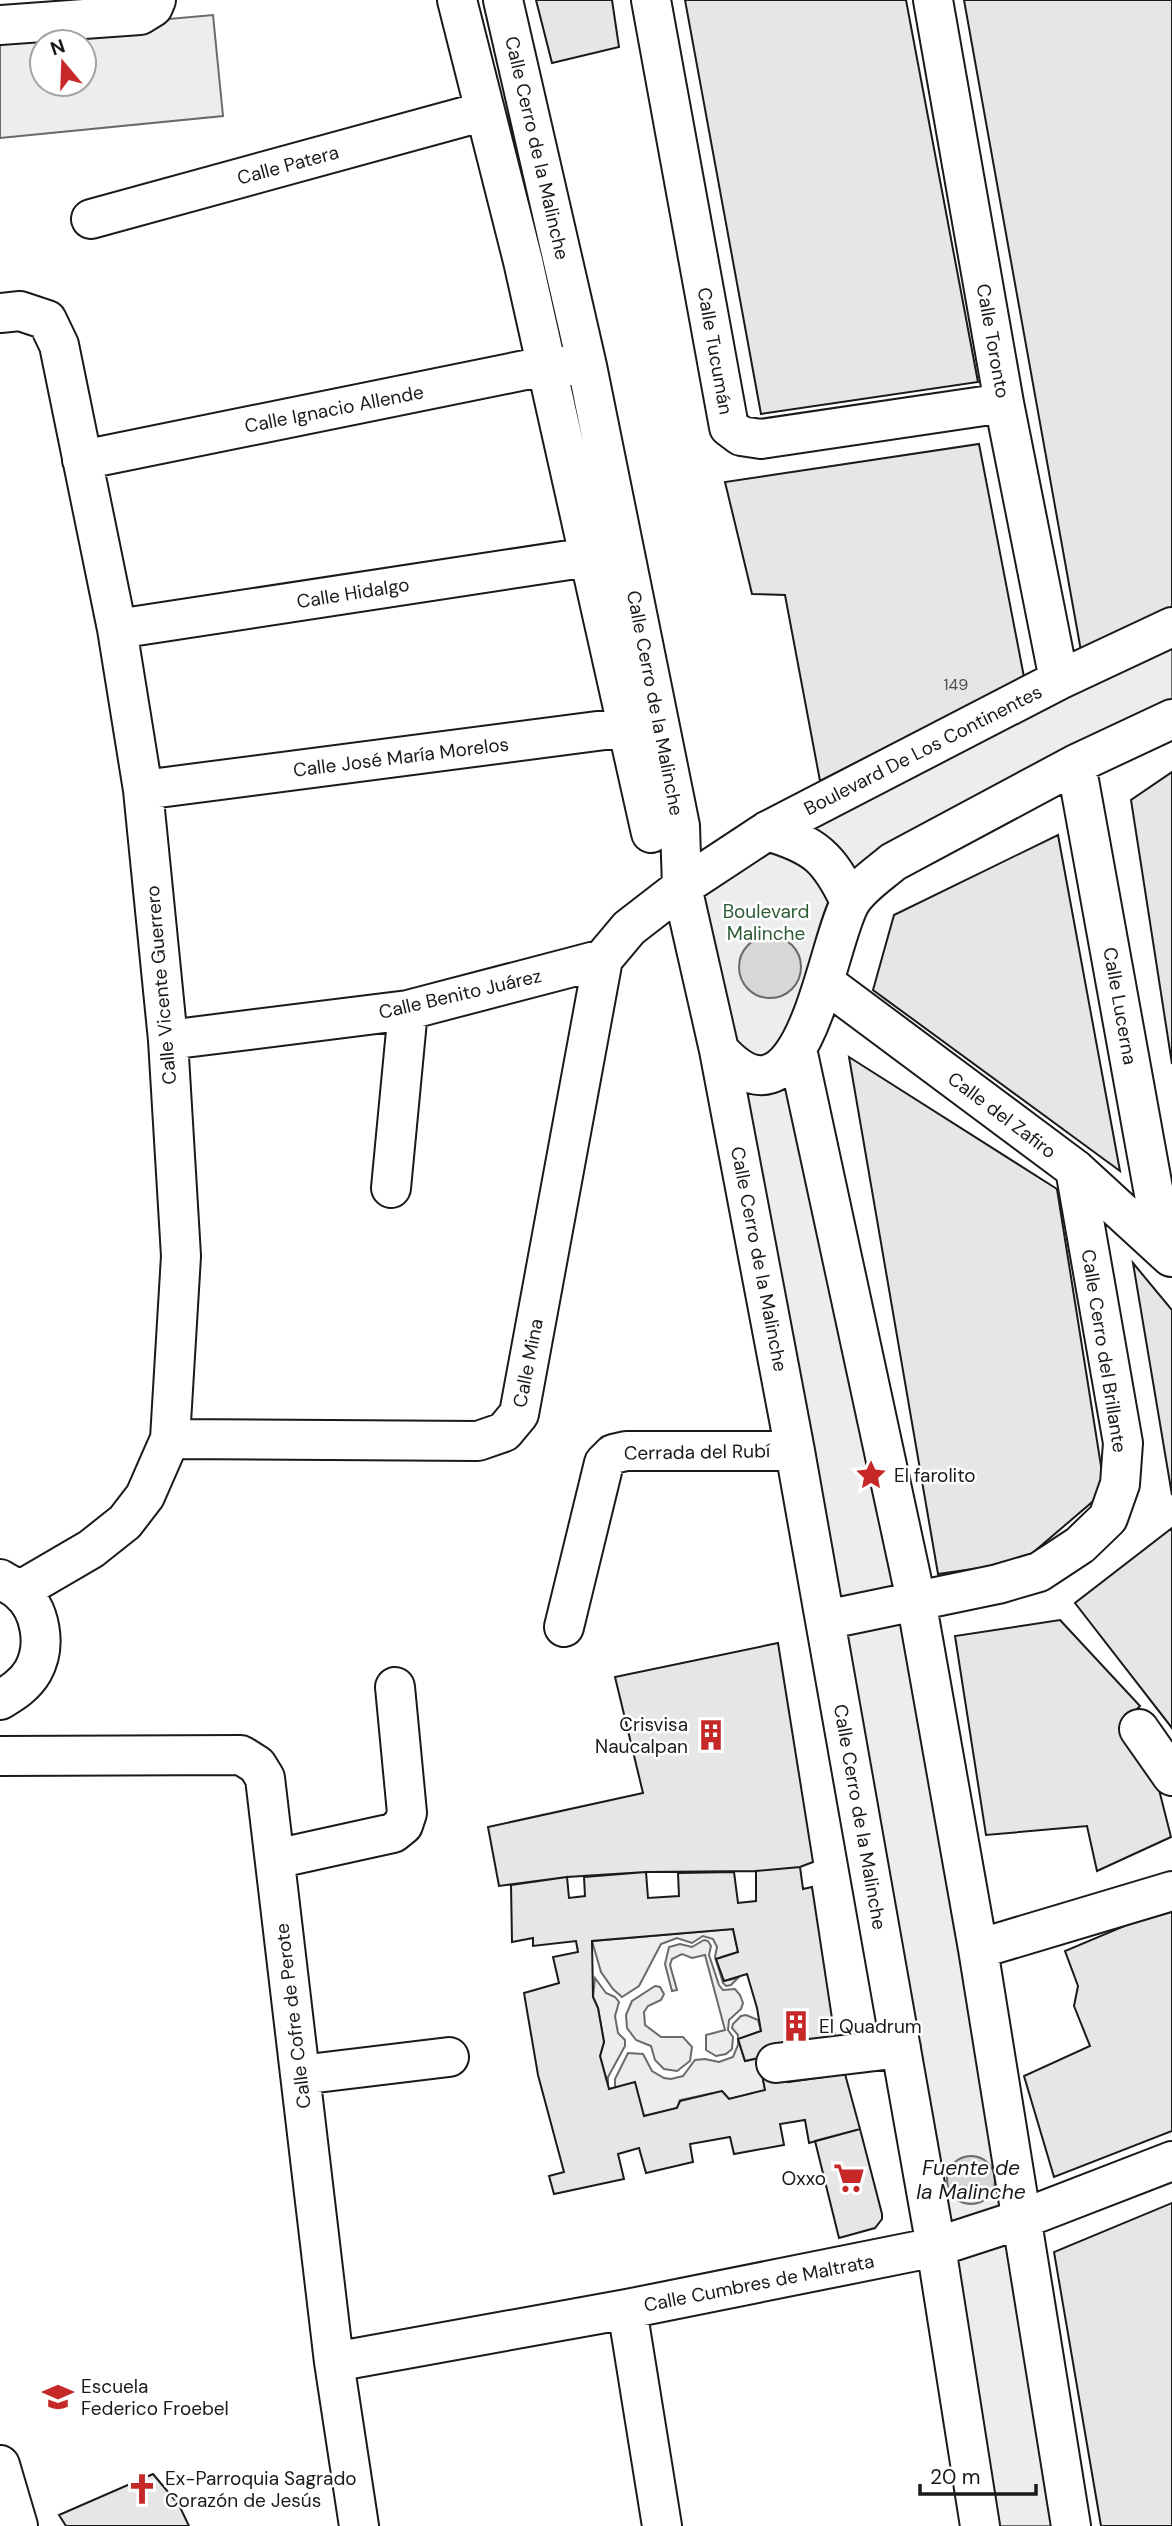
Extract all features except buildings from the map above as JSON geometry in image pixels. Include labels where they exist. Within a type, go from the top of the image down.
[{"type":"street","name":"Calle Cerro de la Malinche","points":[[457,0],[523,261],[589,557],[643,725],[680,826],[682,887],[719,1050],[795,1451],[936,2247],[981,2526]]},
{"type":"street","name":"Calle Cerro de la Malinche","points":[[503,0],[587,366],[643,725],[651,834]]},
{"type":"street","name":"Calle Tucumán","points":[[651,0],[729,427],[741,436],[761,439],[1003,403]]},
{"type":"street","name":"Calle Toronto","points":[[933,0],[1003,403],[1059,680]]},
{"type":"street","points":[[0,25],[140,15],[154,4]]},
{"type":"street","name":"Calle Patera","points":[[91,219],[485,111]]},
{"type":"street","name":"Calle Vicente Guerrero","points":[[0,313],[20,311],[47,320],[59,345],[117,629],[143,790],[168,1041],[181,1256],[170,1439],[145,1496],[125,1522],[91,1549],[10,1585]]},
{"type":"street","name":"Calle Ignacio Allende","points":[[82,460],[545,366],[587,366]]},
{"type":"street","name":"Calle Hidalgo","points":[[117,629],[589,557]]},
{"type":"street","name":"Boulevard De Los Continentes","points":[[682,887],[767,831],[1059,680],[1172,627]]},
{"type":"street","points":[[719,1050],[742,1072],[758,1076],[775,1073],[788,1063],[797,1049],[824,982],[850,902],[893,862],[1076,764],[1172,719]]},
{"type":"street","name":"Calle José María Morelos","points":[[143,790],[643,725]]},
{"type":"street","name":"Calle Lucerna","points":[[1076,764],[1168,1254]]},
{"type":"street","points":[[767,831],[792,838],[811,848],[837,874],[850,902]]},
{"type":"street","points":[[603,959],[629,928],[682,887]]},
{"type":"street","name":"Calle Benito Juárez","points":[[168,1041],[408,1010],[603,959]]},
{"type":"street","name":"Calle Mina","points":[[170,1439],[478,1441],[504,1432],[519,1414],[603,959]]},
{"type":"street","name":"Calle del Zafiro","points":[[824,982],[1075,1169],[1168,1254]]},
{"type":"street","points":[[391,1188],[408,1010]]},
{"type":"street","points":[[797,1049],[916,1600],[978,1949],[1072,2526]]},
{"type":"street","name":"Calle Cerro del Brillante","points":[[825,1620],[998,1584],[1039,1572],[1080,1545],[1108,1518],[1120,1484],[1123,1443],[1075,1169]]},
{"type":"street","name":"Cerrada del Rubí","points":[[564,1627],[604,1463],[613,1454],[626,1451],[795,1451]]},
{"type":"street","points":[[0,1706],[0,1700],[19,1688],[33,1671],[40,1651],[40,1629],[33,1608],[10,1585]]},
{"type":"street","points":[[275,1859],[393,1833],[404,1825],[407,1813],[395,1687]]},
{"type":"street","points":[[1139,1729],[1172,1776]]},
{"type":"street","name":"Calle Cofre de Perote","points":[[0,1756],[241,1755],[257,1765],[265,1778],[334,2362],[359,2526]]},
{"type":"street","points":[[978,1949],[1172,1891]]},
{"type":"street","points":[[776,2063],[901,2048]]},
{"type":"street","points":[[300,2075],[449,2057]]},
{"type":"street","name":"Calle Cumbres de Maltrata","points":[[334,2362],[627,2309],[936,2247],[1022,2219],[1172,2161]]},
{"type":"street","points":[[627,2309],[662,2526]]},
{"type":"street","points":[[0,2465],[18,2526]]},
{"type":"shaded area","points":[[213,15],[223,116],[0,138],[0,34],[28,32],[28,98],[98,98],[98,28],[67,28]]},
{"type":"shaded area","name":"Boulevard Malinche","points":[[1172,627],[1172,719],[850,902],[797,1049],[1071,2526],[981,2526],[682,887]]},
{"type":"shaded area","points":[[733,1929],[738,1952],[717,1959],[724,1981],[738,1978],[731,1985],[726,1986],[723,1983],[715,1957],[717,1947],[713,1939],[703,1936],[692,1943],[677,1938],[661,1944],[639,1986],[622,1997],[601,1972],[592,1941]]},
{"type":"shaded area","points":[[704,1940],[711,1946],[709,1955],[719,1985],[723,1990],[735,1989],[743,2003],[741,2009],[729,2020],[728,2030],[733,2037],[732,2049],[726,2054],[716,2056],[706,2050],[706,2035],[725,2030],[705,1955],[692,1958],[682,1954],[672,1959],[670,1965],[677,1990],[672,1991],[665,1964],[669,1947],[680,1944],[692,1947]]},
{"type":"shaded area","points":[[595,1978],[606,1993],[619,2002],[615,2016],[618,2033],[625,2040],[625,2046],[608,2077],[608,2085],[600,2056],[604,2042],[598,2008],[593,1997]]},
{"type":"shaded area","points":[[655,1986],[660,1987],[664,1994],[661,2000],[648,2006],[644,2012],[645,2025],[661,2037],[683,2037],[692,2047],[690,2061],[677,2071],[664,2069],[655,2060],[651,2046],[636,2040],[627,2028],[626,2015],[632,2001]]},
{"type":"shaded area","points":[[746,2015],[758,2020],[761,2031],[738,2039],[732,2028],[741,2016]]},
{"type":"shaded area","points":[[738,2039],[745,2061],[759,2058],[765,2090],[729,2099],[722,2091],[680,2100],[677,2108],[644,2116],[615,2088],[615,2079],[628,2053],[643,2054],[652,2071],[671,2079],[683,2076],[695,2060],[719,2062],[733,2057]]},
{"type":"water","points":[[764,936],[776,936],[792,945],[799,955],[799,979],[792,989],[776,998],[764,998],[753,993],[744,984],[739,973],[739,961],[744,950],[753,941]]},
{"type":"water","name":"Fuente de la Malinche","points":[[971,2156],[988,2163],[995,2180],[988,2197],[971,2204],[954,2197],[947,2180],[954,2163]]},
{"type":"place","name":"El farolito","points":[[871,1475]]},
{"type":"place","name":"Crisvisa Naucalpan","points":[[711,1735]]},
{"type":"place","name":"El Quadrum","points":[[796,2026]]},
{"type":"place","name":"Oxxo","points":[[849,2178]]},
{"type":"place","name":"Escuela Federico Froebel","points":[[58,2397]]},
{"type":"place","name":"Ex-Parroquia Sagrado Corazón de Jesús","points":[[142,2489]]}]
